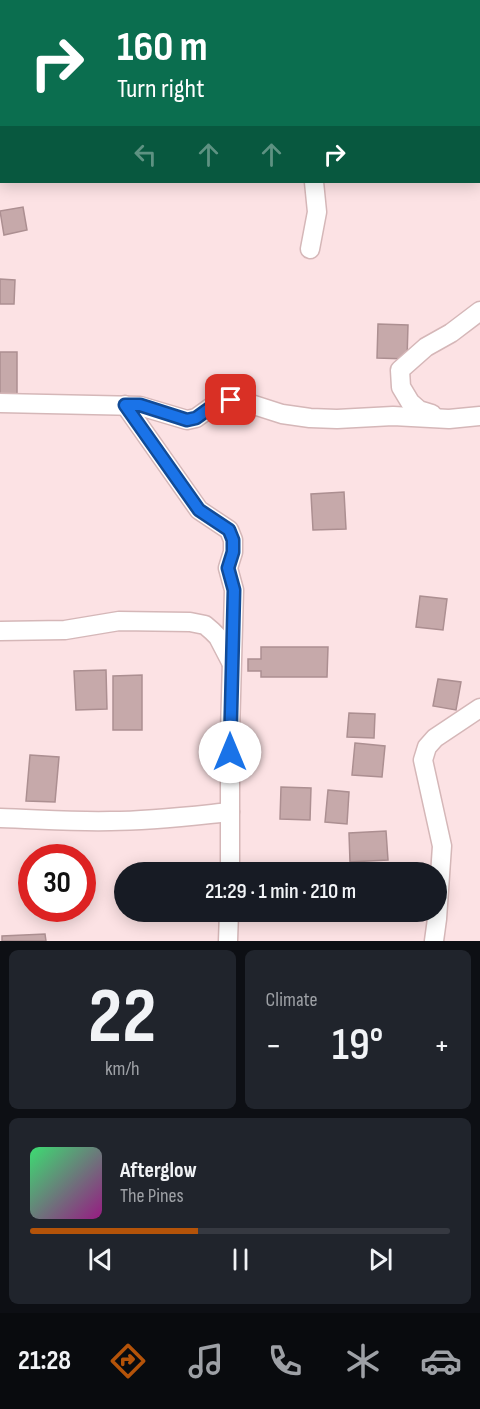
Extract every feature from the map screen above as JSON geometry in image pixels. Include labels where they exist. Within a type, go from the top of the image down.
[{"type":"street","points":[[310,249],[317,212],[314,183]]},
{"type":"street","points":[[449,419],[419,410],[410,402],[400,387],[400,370],[426,347],[452,333],[480,311]]},
{"type":"street","points":[[0,403],[140,405],[187,420],[196,418],[221,400],[245,402],[282,414],[310,418],[393,416],[449,419],[480,416]]},
{"type":"street","points":[[125,405],[199,510],[229,530],[233,540],[233,552],[228,568],[234,590],[231,663],[230,862]]},
{"type":"street","points":[[0,631],[65,630],[119,621],[190,622],[205,625],[218,637],[231,663]]},
{"type":"street","points":[[434,941],[442,846],[423,760],[427,747],[435,738],[480,708]]},
{"type":"street","points":[[0,818],[160,820],[230,812]]},
{"type":"street","points":[[228,941],[229,922]]},
{"type":"building","points":[[23,207],[27,230],[4,235],[0,211]]},
{"type":"building","points":[[0,279],[15,280],[14,304],[0,304]]},
{"type":"building","points":[[378,324],[408,325],[407,359],[377,358]]},
{"type":"building","points":[[0,352],[17,352],[17,395],[0,395]]},
{"type":"building","points":[[344,492],[346,529],[313,530],[311,494]]},
{"type":"building","points":[[420,596],[447,599],[443,630],[416,627]]},
{"type":"building","points":[[261,647],[328,647],[327,677],[261,677],[261,671],[248,671],[248,659],[261,659]]},
{"type":"building","points":[[106,670],[107,709],[76,710],[74,671]]},
{"type":"building","points":[[142,675],[142,730],[113,730],[113,676]]},
{"type":"building","points":[[438,679],[461,682],[456,710],[433,706]]},
{"type":"building","points":[[349,713],[375,714],[374,738],[347,737]]},
{"type":"building","points":[[355,743],[385,746],[382,777],[352,775]]},
{"type":"building","points":[[30,755],[59,757],[55,802],[26,801]]},
{"type":"building","points":[[281,787],[311,788],[310,820],[280,819]]},
{"type":"building","points":[[328,790],[349,792],[347,824],[325,822]]},
{"type":"building","points":[[386,831],[388,860],[350,862],[349,833]]},
{"type":"building","points":[[45,934],[46,941],[2,941],[2,936]]},
{"type":"route","points":[[230,752],[234,590],[228,568],[233,552],[233,540],[229,530],[199,510],[125,405],[140,405],[187,420],[196,418],[221,400],[231,400]]}]
